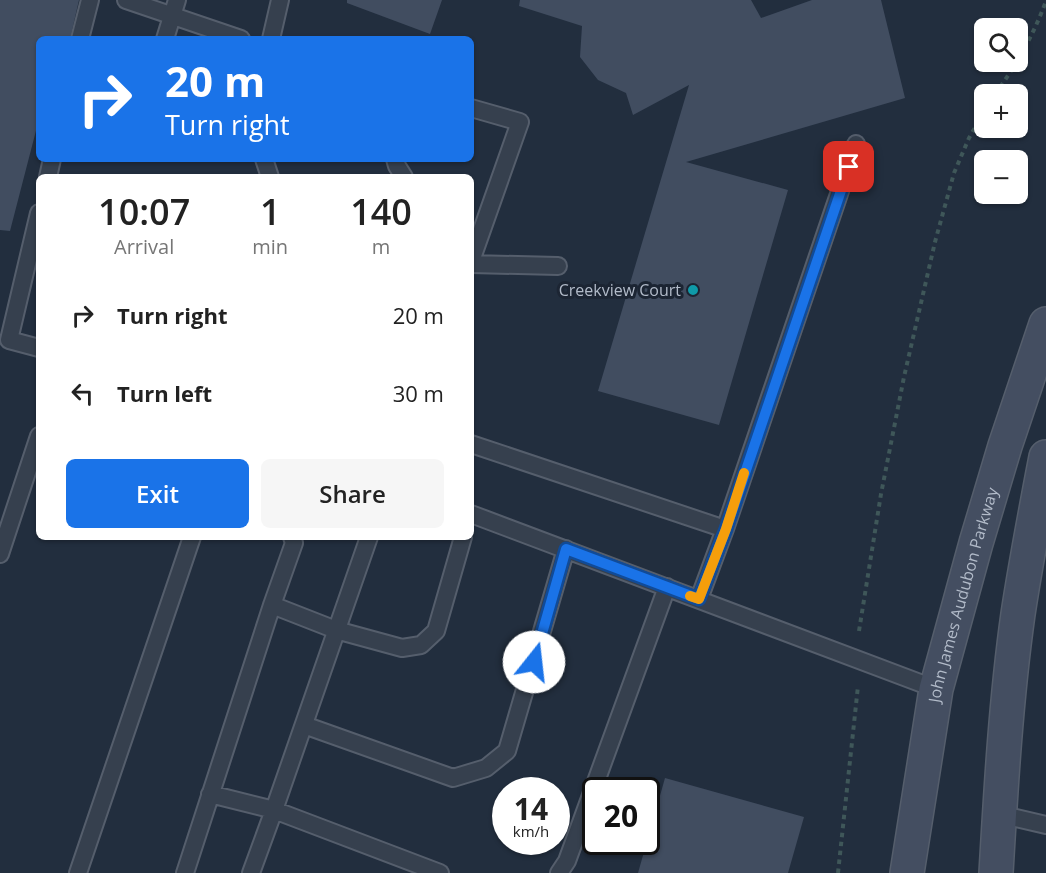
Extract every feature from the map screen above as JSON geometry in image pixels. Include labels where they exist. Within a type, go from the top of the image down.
[{"type":"main road","name":"John James Audubon Parkway","points":[[907,873],[936,689],[1005,446],[1046,324]]},
{"type":"main road","points":[[996,873],[1005,740],[1018,615],[1046,457]]},
{"type":"lane","points":[[81,36],[90,0]]},
{"type":"lane","points":[[126,0],[175,8],[235,36]]},
{"type":"lane","points":[[272,36],[280,0]]},
{"type":"lane","points":[[166,36],[175,8]]},
{"type":"lane","points":[[474,109],[520,122],[474,253]]},
{"type":"lane","points":[[699,599],[726,529],[856,144]]},
{"type":"lane","points":[[36,226],[9,340],[36,347]]},
{"type":"lane","points":[[474,262],[558,266]]},
{"type":"lane","points":[[0,554],[36,445]]},
{"type":"lane","points":[[474,445],[726,529]]},
{"type":"lane","points":[[474,515],[936,689]]},
{"type":"lane","points":[[78,873],[191,540]]},
{"type":"lane","points":[[185,873],[294,543],[293,540]]},
{"type":"lane","points":[[251,873],[368,540]]},
{"type":"lane","points":[[272,605],[336,630],[402,648],[422,645],[436,630],[462,540]]},
{"type":"lane","points":[[304,725],[453,778],[486,768],[507,752],[566,549]]},
{"type":"lane","points":[[559,873],[567,861],[667,587]]},
{"type":"lane","points":[[210,794],[274,810],[440,873]]},
{"type":"lane","points":[[999,814],[1046,825]]},
{"type":"path","points":[[1002,84],[1020,56],[1046,1]]},
{"type":"path","points":[[838,873],[861,660],[859,630],[881,494],[917,320],[954,173],[974,129]]},
{"type":"building","points":[[0,0],[79,0],[71,36],[36,36],[36,131],[10,231],[0,230]]},
{"type":"building","points":[[347,0],[442,0],[430,34],[347,3]]},
{"type":"building","name":"Creekview Court","points":[[520,0],[751,0],[761,18],[812,0],[881,0],[905,98],[686,162],[788,190],[719,425],[598,391],[689,85],[633,115],[626,93],[598,80],[580,57],[582,26],[519,6]]},
{"type":"building","points":[[665,778],[804,817],[788,873],[638,873],[643,855],[660,855],[660,796]]},
{"type":"slow traffic","points":[[690,596],[699,599],[726,529],[744,473]]},
{"type":"place","name":"Creekview Court","points":[[693,290]]},
{"type":"route","points":[[534,662],[566,549],[699,599],[726,529],[849,167]]}]
